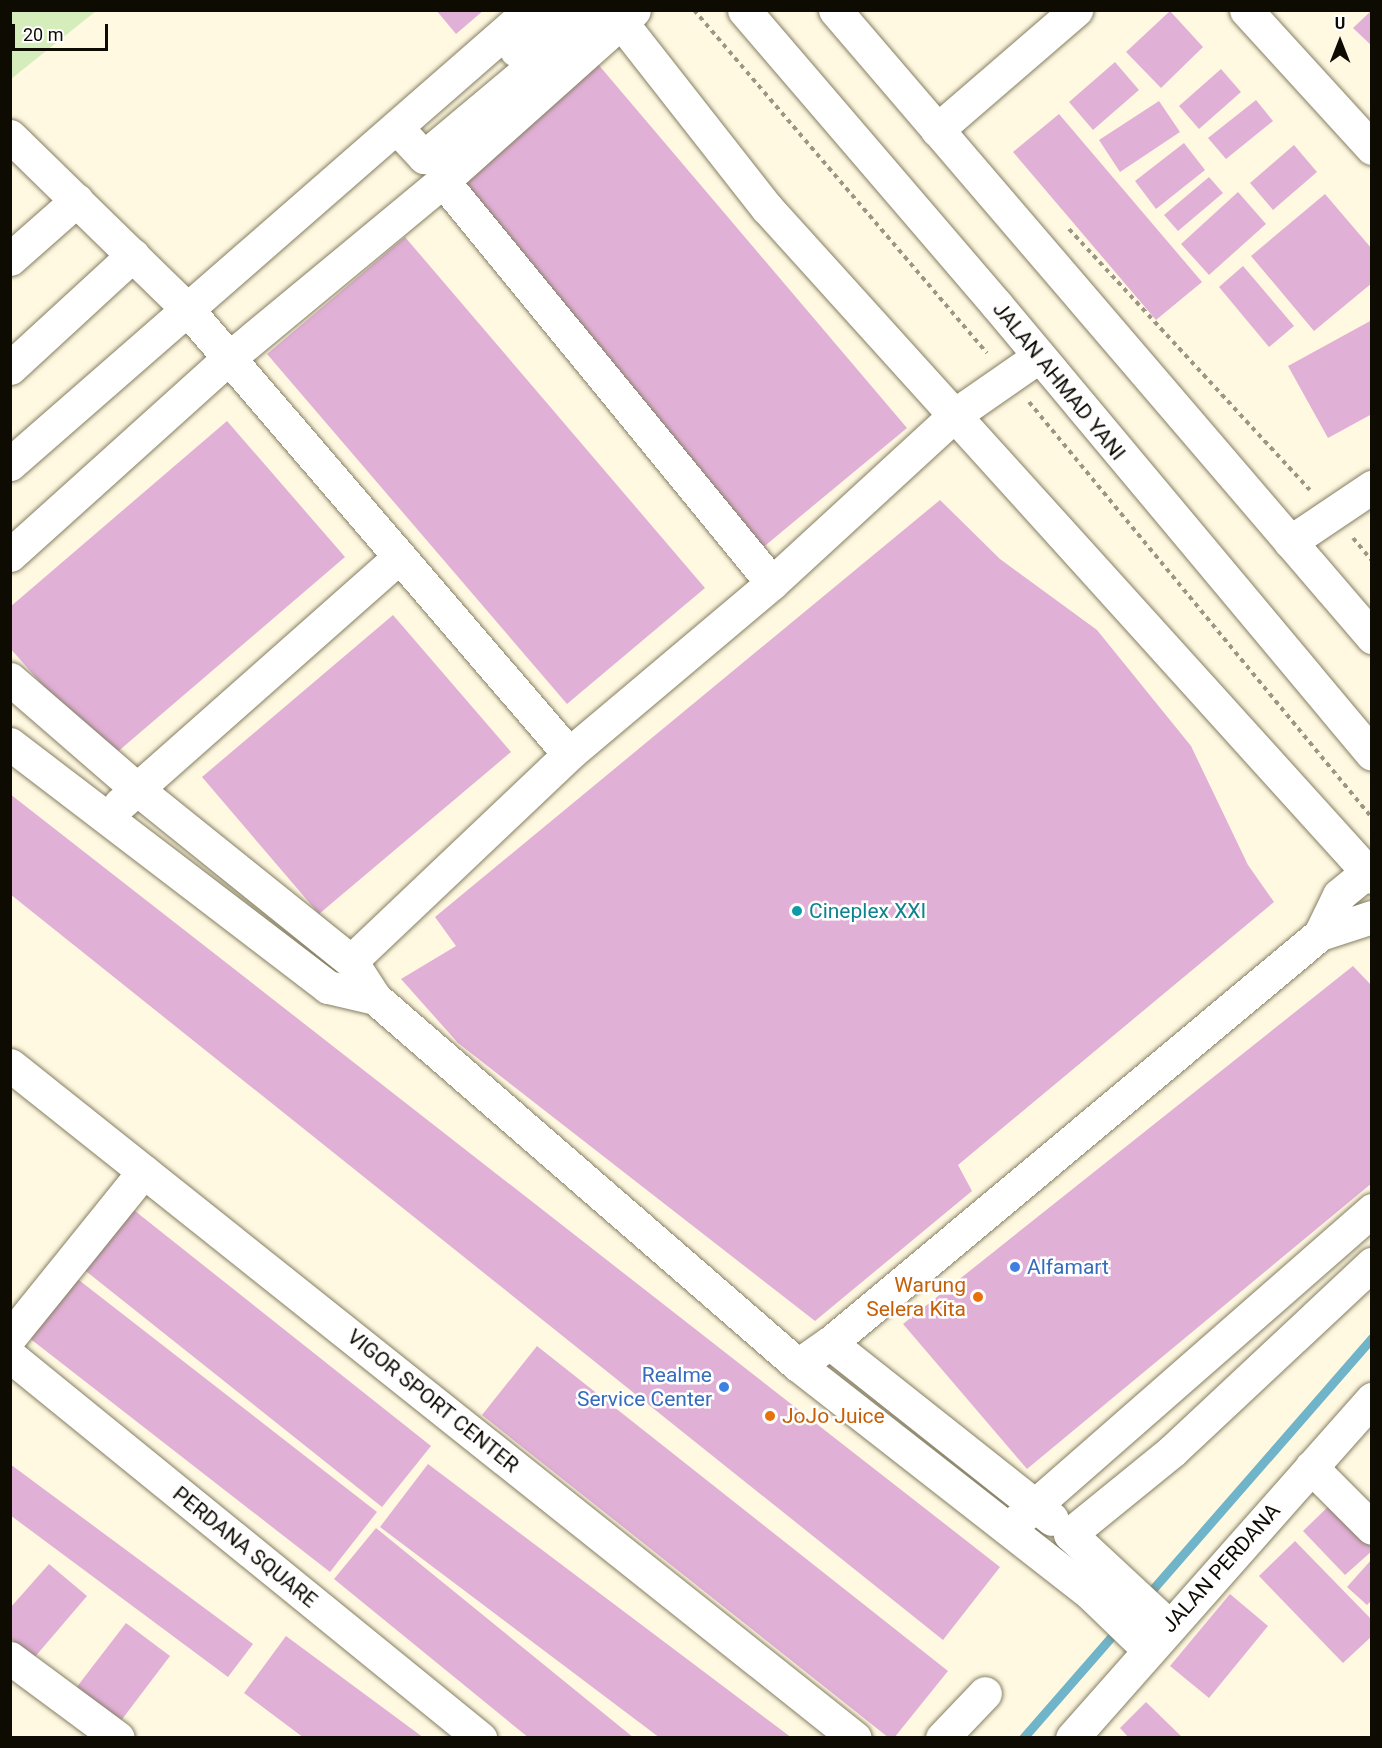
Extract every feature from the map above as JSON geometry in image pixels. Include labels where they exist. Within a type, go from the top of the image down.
[{"type":"main road","points":[[403,134],[530,10]]},
{"type":"main road","points":[[10,464],[187,309],[403,134],[563,10]]},
{"type":"main road","name":"JALAN AHMAD YANI","points":[[744,10],[1371,754]]},
{"type":"main road","points":[[835,10],[1371,637]]},
{"type":"main road","points":[[937,130],[1076,10]]},
{"type":"main road","points":[[1246,10],[1371,147]]},
{"type":"main road","points":[[403,134],[424,157],[618,14]]},
{"type":"main road","points":[[10,555],[229,358],[443,181],[618,14]]},
{"type":"main road","points":[[618,14],[767,208],[1370,872],[1340,895],[1320,934]]},
{"type":"main road","points":[[10,136],[187,309],[569,754]]},
{"type":"main road","points":[[443,181],[772,583]]},
{"type":"main road","points":[[10,259],[77,200]]},
{"type":"main road","points":[[10,368],[134,255]]},
{"type":"main road","points":[[351,961],[569,754],[772,583],[956,414],[1010,379],[1038,357]]},
{"type":"main road","points":[[1290,542],[1371,487]]},
{"type":"main road","points":[[106,816],[399,556]]},
{"type":"main road","points":[[10,679],[137,789],[351,961],[375,998],[798,1365],[1047,1559],[1102,1584]]},
{"type":"main road","points":[[10,744],[328,987],[375,998]]},
{"type":"main road","points":[[798,1365],[830,1343],[1320,934],[1371,916]]},
{"type":"main road","name":"VIGOR SPORT CENTER","points":[[10,1065],[855,1737]]},
{"type":"main road","points":[[10,1337],[144,1171]]},
{"type":"main road","points":[[1009,1528],[1371,1210]]},
{"type":"main road","points":[[1047,1559],[1070,1534],[1172,1451],[1371,1262],[1345,1233]]},
{"type":"main road","points":[[830,1343],[1070,1534],[1102,1584],[1152,1631]]},
{"type":"main road","points":[[1217,1346],[1246,1382]]},
{"type":"main road","name":"PERDANA SQUARE","points":[[10,1356],[480,1737]]},
{"type":"main road","name":"JALAN PERDANA","points":[[1072,1737],[1152,1631],[1311,1467],[1371,1399]]},
{"type":"main road","points":[[1311,1467],[1371,1528]]},
{"type":"main road","points":[[10,1659],[118,1737]]},
{"type":"main road","points":[[942,1737],[985,1693]]},
{"type":"path","points":[[693,10],[1010,379],[1371,818]]},
{"type":"path","points":[[1066,226],[1332,514],[1371,561]]},
{"type":"green space","points":[[11,10],[96,10],[96,11],[11,79]]},
{"type":"building","points":[[436,10],[484,10],[456,34]]},
{"type":"building","points":[[1372,10],[1372,46],[1353,28]]},
{"type":"building","points":[[1170,11],[1203,47],[1161,88],[1126,52]]},
{"type":"building","points":[[1115,62],[1139,90],[1093,130],[1069,102]]},
{"type":"building","points":[[597,63],[907,428],[761,549],[443,181]]},
{"type":"building","points":[[1221,69],[1241,92],[1199,129],[1179,106]]},
{"type":"building","points":[[1256,100],[1273,121],[1226,159],[1208,138]]},
{"type":"building","points":[[1159,101],[1180,132],[1120,172],[1099,140]]},
{"type":"building","points":[[1059,114],[1202,282],[1156,320],[1013,152]]},
{"type":"building","points":[[1184,143],[1205,170],[1156,209],[1135,181]]},
{"type":"building","points":[[1294,145],[1317,172],[1273,210],[1250,183]]},
{"type":"building","points":[[1209,177],[1223,193],[1178,231],[1164,215]]},
{"type":"building","points":[[1238,192],[1266,224],[1209,275],[1181,244]]},
{"type":"building","points":[[1325,194],[1372,249],[1372,283],[1314,331],[1251,256]]},
{"type":"building","points":[[405,237],[705,588],[567,704],[267,354]]},
{"type":"building","points":[[1243,266],[1294,326],[1269,347],[1219,287]]},
{"type":"building","points":[[1372,320],[1372,414],[1328,438],[1288,366]]},
{"type":"building","points":[[227,421],[345,557],[108,760],[10,648],[10,607]]},
{"type":"building","points":[[940,500],[1000,559],[1097,630],[1191,746],[1248,865],[1274,902],[958,1165],[972,1191],[815,1321],[458,1043],[401,979],[456,946],[435,917]]},
{"type":"building","points":[[393,615],[511,752],[319,914],[202,777]]},
{"type":"building","points":[[10,794],[1000,1567],[943,1640],[10,894]]},
{"type":"building","points":[[1353,966],[1372,986],[1372,1183],[1027,1469],[903,1324]]},
{"type":"building","points":[[130,1207],[431,1446],[382,1507],[82,1268]]},
{"type":"building","points":[[75,1277],[377,1512],[330,1572],[28,1337]]},
{"type":"building","points":[[537,1346],[948,1671],[894,1738],[889,1738],[482,1415]]},
{"type":"building","points":[[10,1464],[253,1644],[228,1677],[10,1515]]},
{"type":"building","points":[[428,1464],[792,1738],[660,1738],[380,1527]]},
{"type":"building","points":[[1335,1500],[1372,1539],[1372,1551],[1345,1575],[1303,1531]]},
{"type":"building","points":[[376,1528],[634,1738],[529,1738],[334,1579]]},
{"type":"building","points":[[1295,1541],[1372,1620],[1372,1636],[1343,1663],[1259,1576]]},
{"type":"building","points":[[1372,1559],[1372,1600],[1367,1605],[1347,1587]]},
{"type":"building","points":[[49,1564],[87,1596],[34,1658],[10,1638],[10,1608]]},
{"type":"building","points":[[1230,1594],[1268,1626],[1209,1698],[1170,1666]]},
{"type":"building","points":[[126,1623],[170,1656],[120,1722],[76,1688]]},
{"type":"building","points":[[286,1636],[424,1738],[304,1738],[244,1693]]},
{"type":"building","points":[[1146,1702],[1183,1738],[1129,1738],[1120,1728]]},
{"type":"waterway","points":[[1145,1598],[1372,1338]]},
{"type":"waterway","points":[[1023,1738],[1118,1629]]},
{"type":"place","name":"Cineplex XXI","points":[[797,911]]},
{"type":"place","name":"Alfamart","points":[[1015,1267]]},
{"type":"place","name":"Warung Selera Kita","points":[[978,1297]]},
{"type":"place","name":"Realme Service Center","points":[[724,1387]]},
{"type":"place","name":"JoJo Juice","points":[[770,1416]]}]
